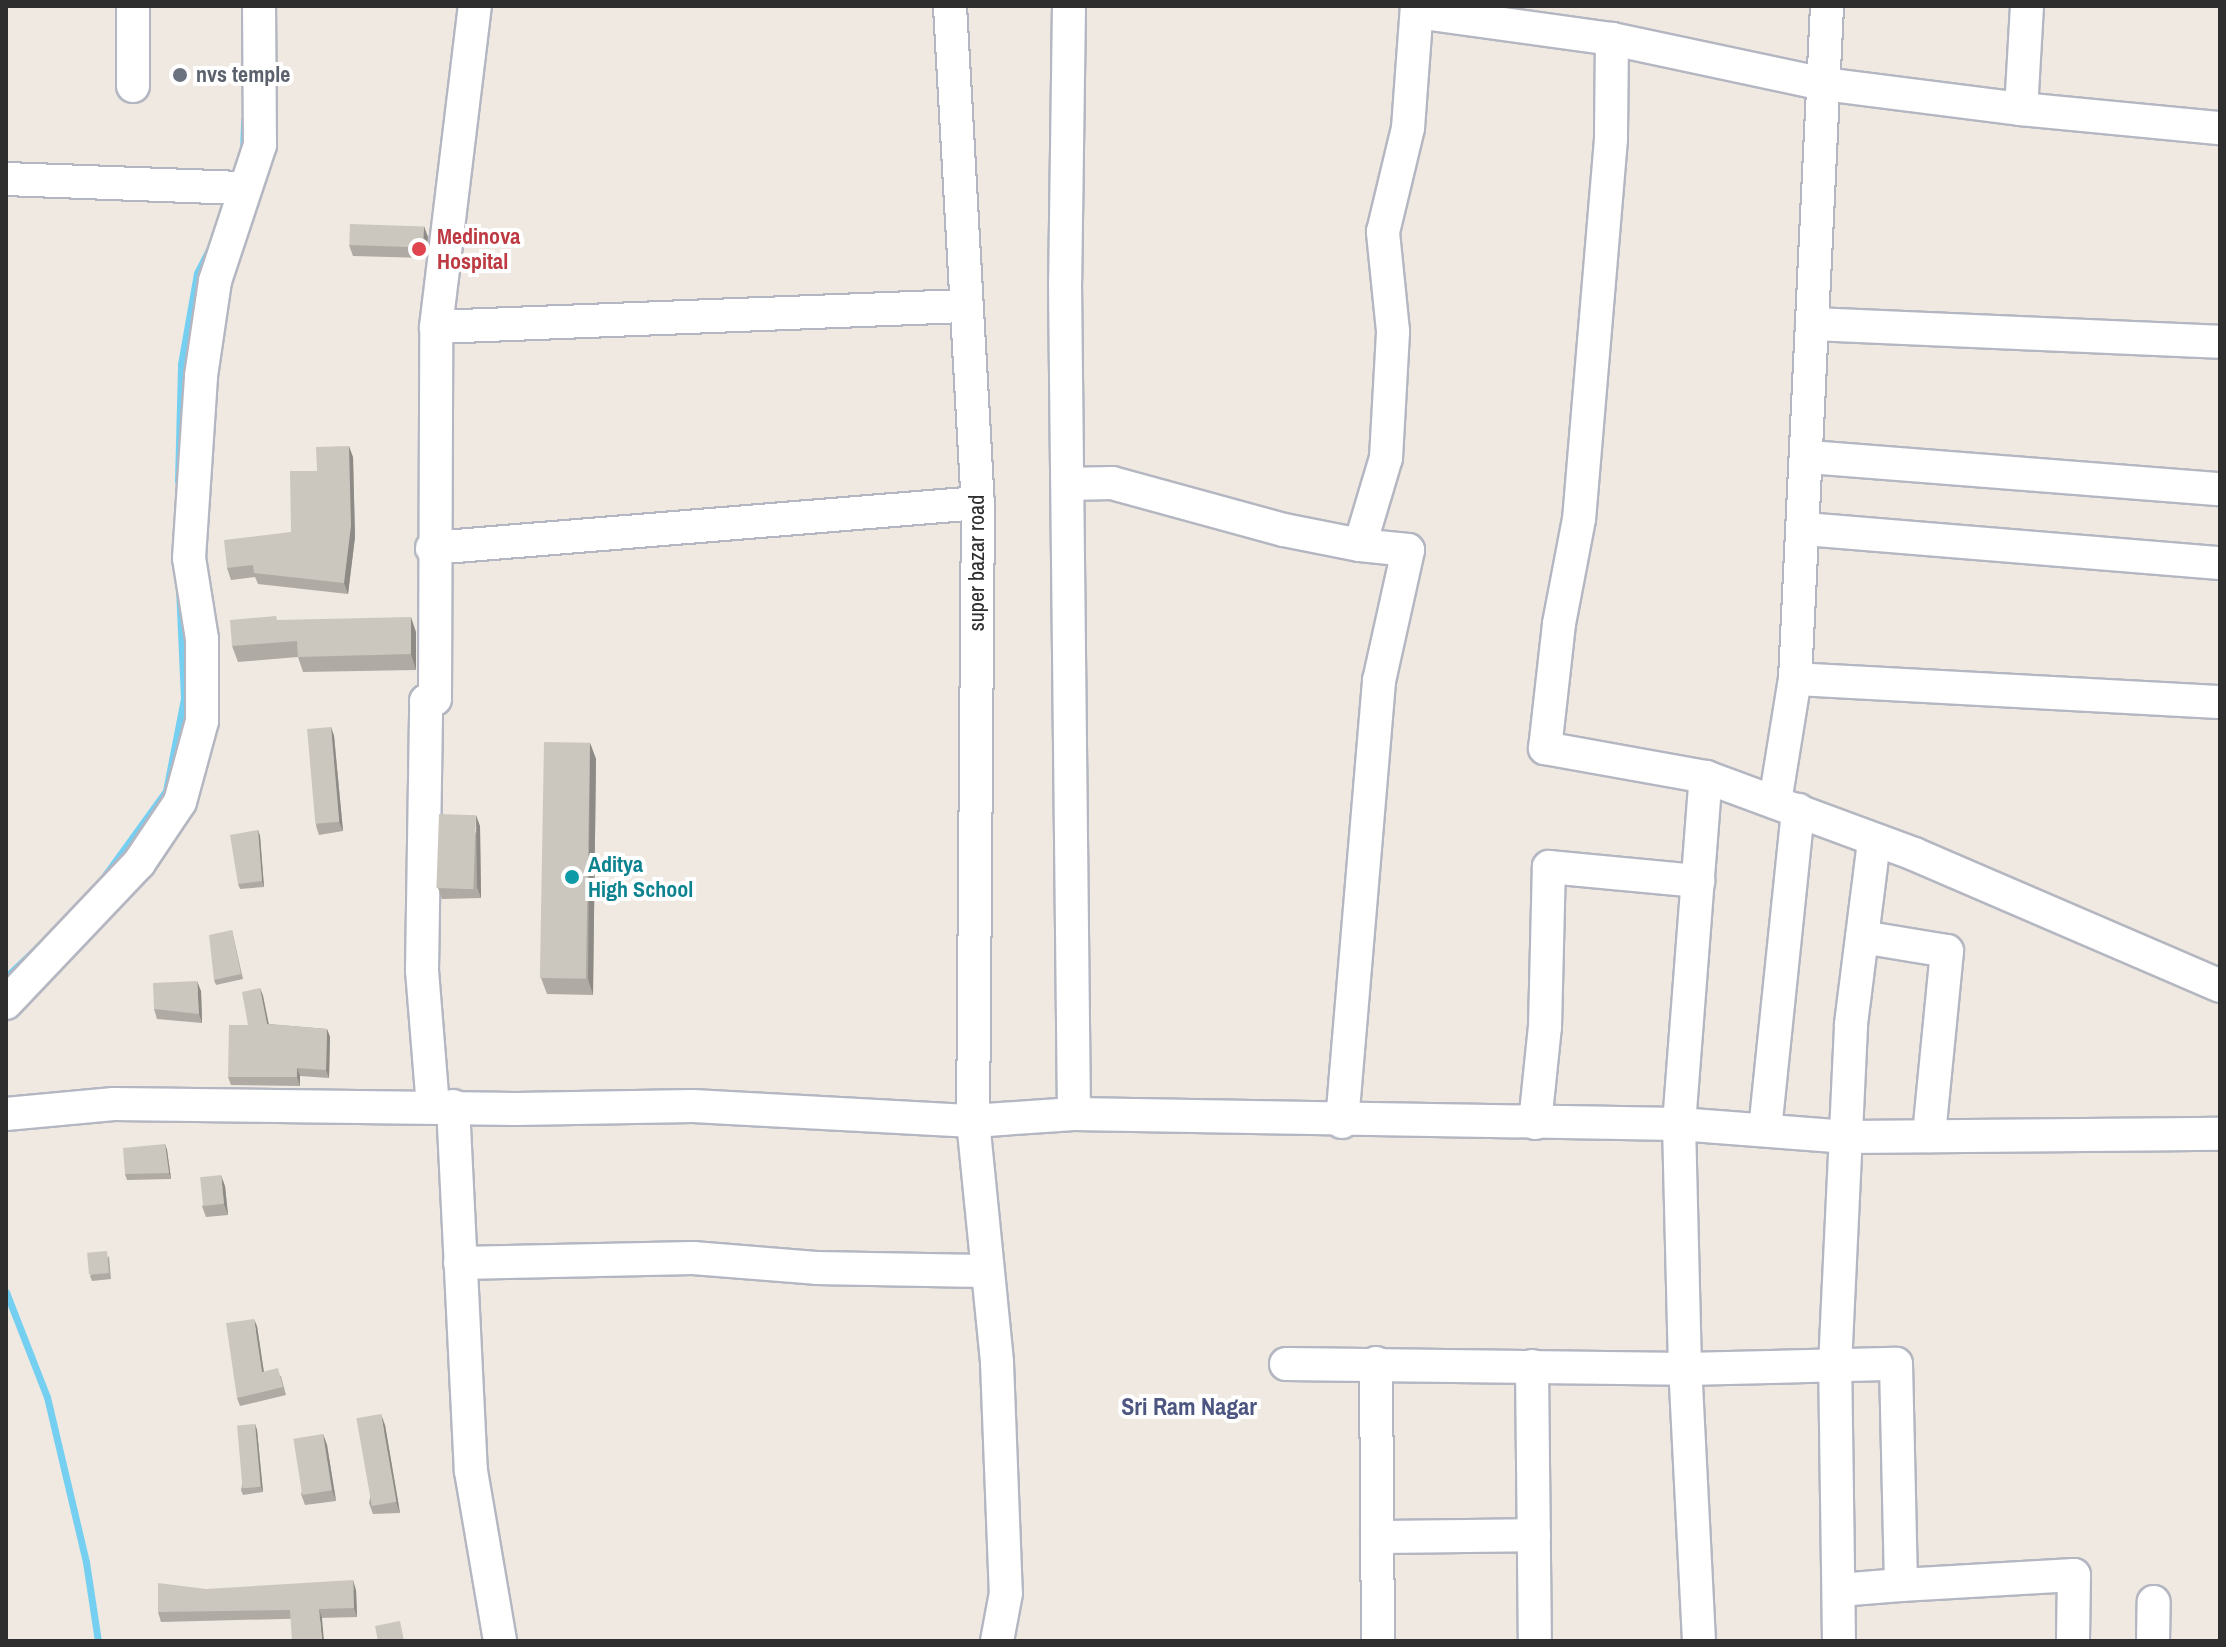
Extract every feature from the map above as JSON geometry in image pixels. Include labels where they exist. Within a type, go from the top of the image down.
[{"type":"street","points":[[133,6],[133,86]]},
{"type":"street","points":[[6,1003],[139,863],[180,802],[202,721],[202,639],[189,558],[201,376],[215,281],[243,188],[260,145],[259,6]]},
{"type":"street","points":[[475,6],[436,327],[432,548],[435,699],[426,701],[422,970],[443,1106],[460,1263],[471,1471],[500,1641]]},
{"type":"street","name":"super bazar road","points":[[950,6],[964,306],[978,503],[973,1121],[997,1363],[1006,1593],[997,1641]]},
{"type":"street","points":[[1069,6],[1068,484],[1074,1114]]},
{"type":"street","points":[[1765,1130],[1809,457],[1827,6]]},
{"type":"street","points":[[2021,109],[2027,6]]},
{"type":"street","points":[[1360,545],[1386,458],[1393,331],[1383,232],[1408,128],[1417,9],[1612,39],[1823,84],[2021,109],[2220,128]]},
{"type":"street","points":[[1612,39],[1611,139],[1579,519],[1559,624],[1545,748],[1706,777],[2058,914],[2220,986]]},
{"type":"street","points":[[6,179],[243,188]]},
{"type":"street","points":[[436,327],[964,306]]},
{"type":"street","points":[[1812,324],[2220,342]]},
{"type":"street","points":[[1809,457],[2220,489]]},
{"type":"street","points":[[1068,484],[1112,483],[1284,530],[1360,545],[1408,550],[1379,681],[1342,1122]]},
{"type":"street","points":[[432,548],[978,503]]},
{"type":"street","points":[[1805,529],[2220,563]]},
{"type":"street","points":[[1795,679],[2220,702]]},
{"type":"street","points":[[1699,1641],[1685,1369],[1679,1124],[1706,777]]},
{"type":"street","points":[[1839,1641],[1835,1366],[1851,1024],[1874,841]]},
{"type":"street","points":[[1535,1123],[1545,1027],[1549,867],[1698,881]]},
{"type":"street","points":[[1862,937],[1947,951],[1929,1136]]},
{"type":"street","points":[[6,1114],[114,1104],[693,1106],[973,1121],[1074,1114],[1342,1122],[1679,1124],[1847,1137],[2220,1134]]},
{"type":"street","points":[[460,1263],[693,1258],[816,1268],[987,1271]]},
{"type":"street","points":[[1376,1363],[1378,1641]]},
{"type":"street","points":[[1286,1364],[1685,1369],[1896,1364],[1901,1585]]},
{"type":"street","points":[[1532,1366],[1535,1641]]},
{"type":"street","points":[[1377,1537],[1534,1535]]},
{"type":"street","points":[[1839,1590],[2074,1575],[2073,1641]]},
{"type":"street","points":[[2153,1641],[2154,1602]]},
{"type":"building","points":[[350,224],[424,227],[423,248],[349,245]]},
{"type":"building","points":[[349,446],[351,526],[344,583],[254,573],[253,565],[227,568],[224,540],[291,532],[290,471],[317,471],[316,447]]},
{"type":"building","points":[[276,616],[277,620],[411,617],[411,654],[298,657],[297,641],[232,646],[230,620]]},
{"type":"building","points":[[331,727],[339,822],[315,824],[307,729]]},
{"type":"building","name":"Aditya High School","points":[[544,742],[590,743],[586,979],[540,978]]},
{"type":"building","points":[[439,814],[476,815],[473,889],[436,888]]},
{"type":"building","points":[[258,830],[262,881],[238,884],[230,835]]},
{"type":"building","points":[[232,930],[241,974],[214,980],[209,935]]},
{"type":"building","points":[[197,981],[199,1014],[154,1009],[153,983]]},
{"type":"building","points":[[260,988],[267,1024],[327,1029],[326,1070],[297,1068],[297,1077],[228,1077],[229,1025],[248,1025],[242,992]]},
{"type":"building","points":[[165,1144],[169,1173],[125,1174],[123,1148]]},
{"type":"building","points":[[221,1175],[224,1204],[203,1206],[200,1177]]},
{"type":"building","points":[[107,1251],[109,1273],[89,1275],[87,1253]]},
{"type":"building","points":[[254,1319],[262,1372],[278,1368],[283,1387],[237,1398],[226,1323]]},
{"type":"building","points":[[381,1414],[396,1502],[372,1506],[356,1418]]},
{"type":"building","points":[[255,1424],[260,1487],[243,1488],[237,1426]]},
{"type":"building","points":[[323,1434],[332,1490],[302,1495],[293,1439]]},
{"type":"building","points":[[353,1580],[354,1608],[319,1609],[322,1641],[292,1641],[290,1610],[158,1612],[158,1583],[206,1589]]},
{"type":"building","points":[[400,1621],[404,1641],[378,1641],[375,1626]]},
{"type":"waterway","points":[[243,152],[244,120]]},
{"type":"waterway","points":[[178,481],[181,364],[197,273],[211,246]]},
{"type":"waterway","points":[[103,878],[166,791],[184,698],[179,589]]},
{"type":"waterway","points":[[6,977],[42,943]]},
{"type":"waterway","points":[[6,1292],[47,1397],[86,1562],[98,1641]]},
{"type":"place","name":"nvs temple","points":[[180,75]]},
{"type":"place","name":"Medinova Hospital","points":[[419,249]]},
{"type":"place","name":"Aditya High School","points":[[572,877]]},
{"type":"district","name":"Sri Ram Nagar","points":[[1189,1407]]}]
